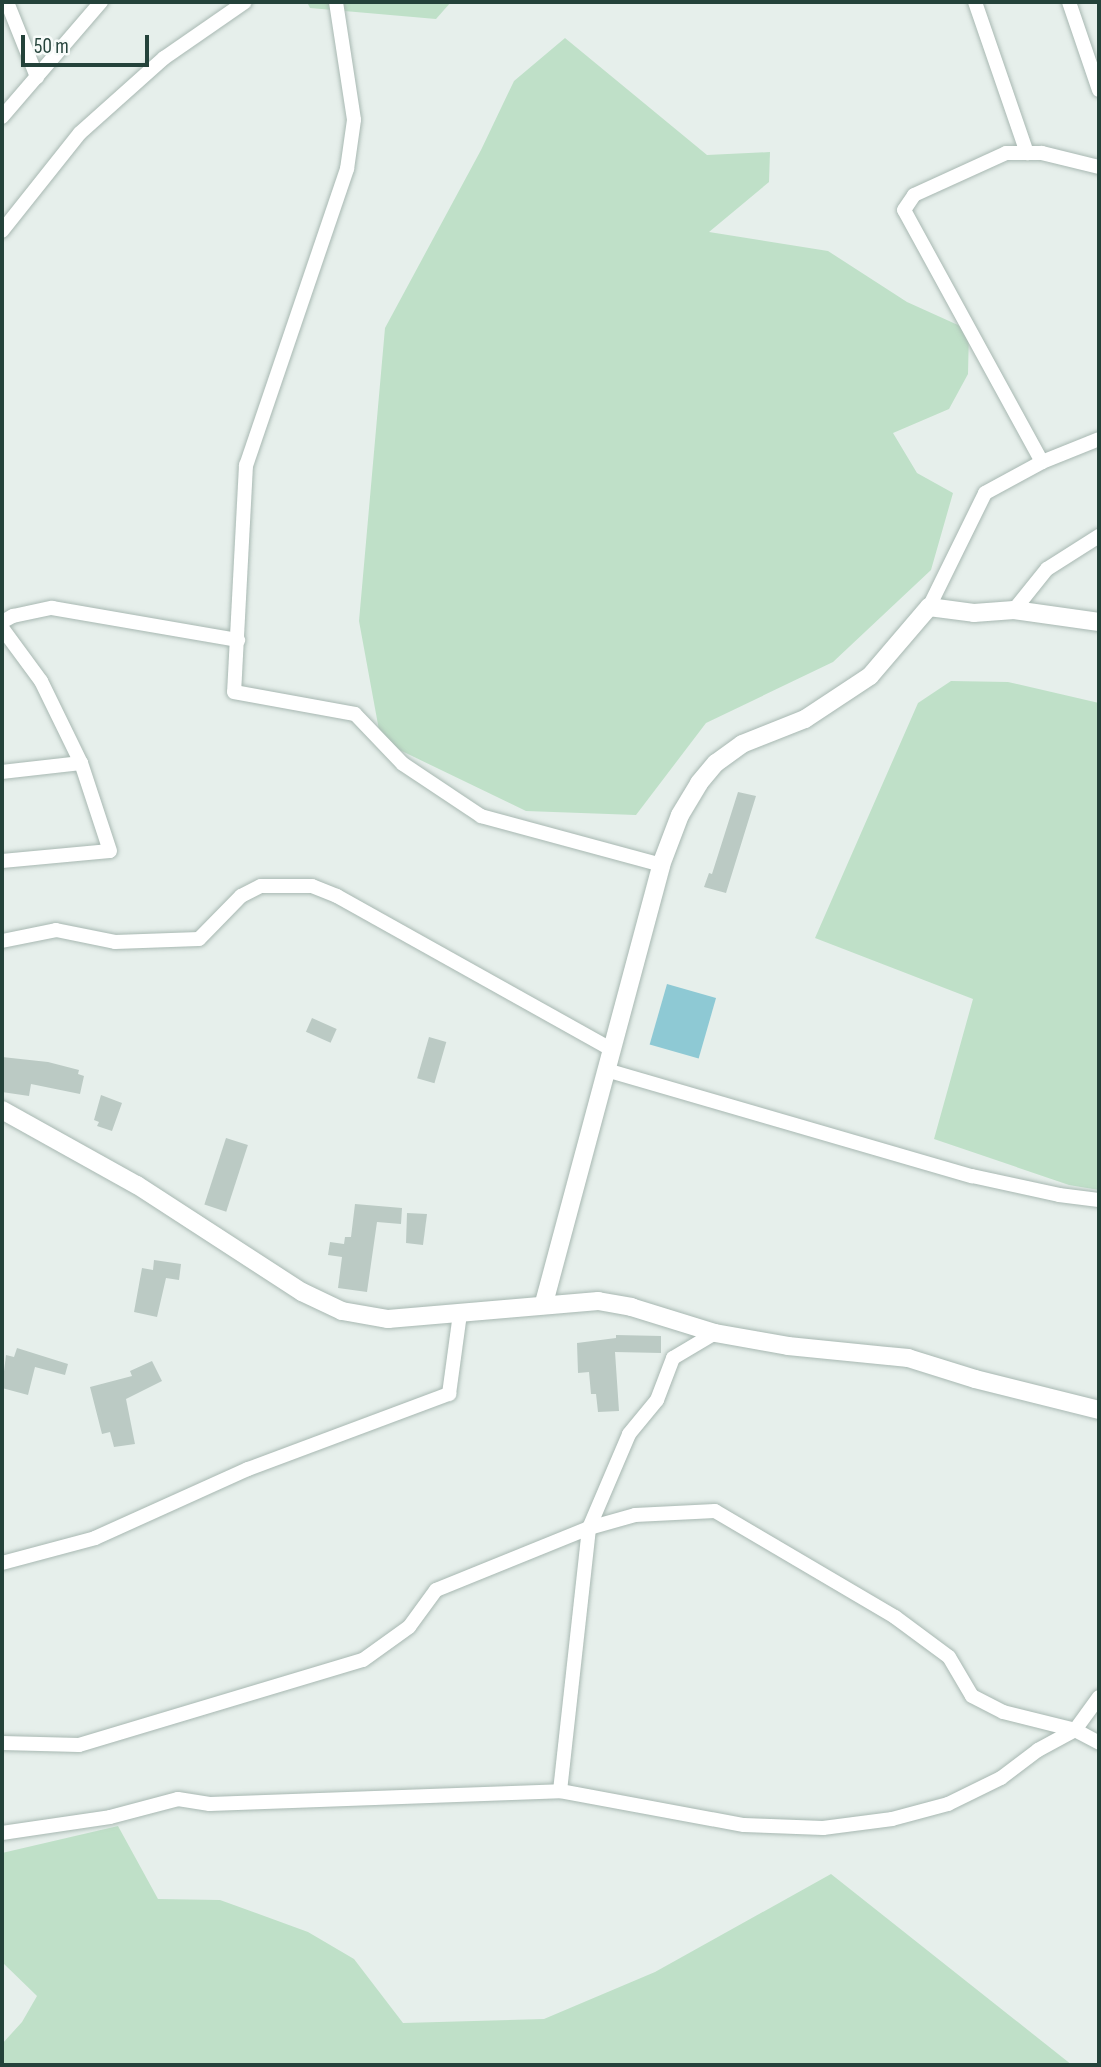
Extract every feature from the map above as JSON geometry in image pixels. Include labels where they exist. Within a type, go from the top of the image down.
[{"type":"street","points":[[7,2],[37,77]]},
{"type":"street","points":[[2,117],[101,2]]},
{"type":"street","points":[[2,231],[80,133],[164,58],[245,2]]},
{"type":"street","points":[[336,2],[354,120],[347,169],[246,465],[234,692],[355,714],[403,764],[481,816],[661,865]]},
{"type":"street","points":[[975,2],[1027,153]]},
{"type":"street","points":[[1069,2],[1099,90]]},
{"type":"street","points":[[1042,462],[904,210],[914,195],[1006,153],[1042,153],[1099,167]]},
{"type":"street","points":[[544,1303],[661,865],[680,815],[716,763],[742,744],[805,719],[870,676],[929,607],[985,493],[1042,462],[1099,439]]},
{"type":"street","points":[[1014,610],[1047,569],[1099,536]]},
{"type":"street","points":[[929,607],[974,613],[1014,610],[1099,622]]},
{"type":"street","points":[[2,622],[13,616],[52,608],[237,640]]},
{"type":"street","points":[[2,628],[41,681],[81,763],[110,851],[2,861]]},
{"type":"street","points":[[2,772],[81,763]]},
{"type":"street","points":[[2,941],[57,930],[116,942],[200,939],[241,896],[261,886],[312,886],[337,897],[612,1050]]},
{"type":"street","points":[[606,1070],[972,1176],[1059,1195],[1099,1200]]},
{"type":"street","points":[[2,1110],[137,1185],[302,1292],[342,1311],[388,1318],[460,1314],[544,1303],[598,1300],[631,1307],[715,1334],[788,1346],[908,1358],[1001,1386],[1099,1410]]},
{"type":"street","points":[[2,1563],[95,1538],[247,1469],[449,1394],[460,1314]]},
{"type":"street","points":[[560,1791],[589,1528],[629,1434],[657,1400],[673,1358],[715,1334]]},
{"type":"street","points":[[2,1743],[79,1745],[363,1660],[409,1627],[436,1590],[589,1528],[635,1515],[715,1511],[895,1617],[949,1657],[972,1696],[1003,1712],[1075,1730],[1099,1743]]},
{"type":"street","points":[[2,1833],[110,1818],[178,1799],[210,1804],[560,1791],[744,1825],[823,1828],[892,1819],[948,1804],[1001,1778],[1038,1750],[1075,1730],[1099,1697]]},
{"type":"green space","points":[[307,2],[451,2],[436,19],[310,8]]},
{"type":"green space","points":[[565,38],[707,155],[770,152],[769,182],[709,232],[828,251],[907,302],[969,330],[968,374],[949,409],[893,433],[917,473],[953,493],[931,570],[833,662],[706,723],[636,815],[526,811],[381,741],[359,621],[385,328],[481,150],[514,81]]},
{"type":"green space","points":[[951,681],[1008,682],[1099,703],[1099,1190],[1069,1185],[934,1139],[973,999],[815,938],[918,703]]},
{"type":"green space","points":[[118,1826],[158,1899],[220,1900],[308,1932],[354,1959],[403,2023],[544,2019],[655,1972],[831,1874],[1072,2065],[2,2065],[2,2044],[22,2022],[37,1996],[2,1962],[2,1853]]},
{"type":"water","points":[[667,984],[716,998],[699,1059],[650,1045]]},
{"type":"building","points":[[738,792],[756,796],[726,893],[704,887],[709,873],[712,874]]},
{"type":"building","points":[[312,1018],[337,1029],[331,1043],[306,1032]]},
{"type":"building","points":[[429,1037],[446,1042],[434,1083],[417,1078]]},
{"type":"building","points":[[2,1057],[48,1062],[79,1070],[78,1074],[84,1076],[80,1094],[31,1084],[29,1096],[2,1092]]},
{"type":"building","points":[[101,1095],[122,1103],[112,1131],[97,1126],[99,1122],[94,1120]]},
{"type":"building","points":[[226,1138],[248,1145],[226,1212],[204,1205]]},
{"type":"building","points":[[355,1204],[402,1208],[401,1224],[377,1222],[367,1292],[338,1288],[342,1257],[328,1255],[330,1242],[344,1244],[345,1237],[351,1237]]},
{"type":"building","points":[[407,1213],[427,1214],[423,1245],[406,1243]]},
{"type":"building","points":[[154,1260],[181,1264],[179,1280],[166,1278],[157,1317],[134,1312],[142,1268],[153,1270]]},
{"type":"building","points":[[616,1335],[661,1336],[661,1353],[615,1352],[619,1411],[598,1412],[596,1394],[591,1394],[589,1372],[578,1373],[577,1343],[616,1338]]},
{"type":"building","points":[[17,1348],[68,1364],[65,1375],[35,1367],[28,1395],[2,1388],[6,1355],[14,1357]]},
{"type":"building","points":[[152,1361],[162,1381],[126,1399],[135,1444],[114,1447],[110,1432],[102,1434],[90,1387],[132,1376],[130,1371]]}]
